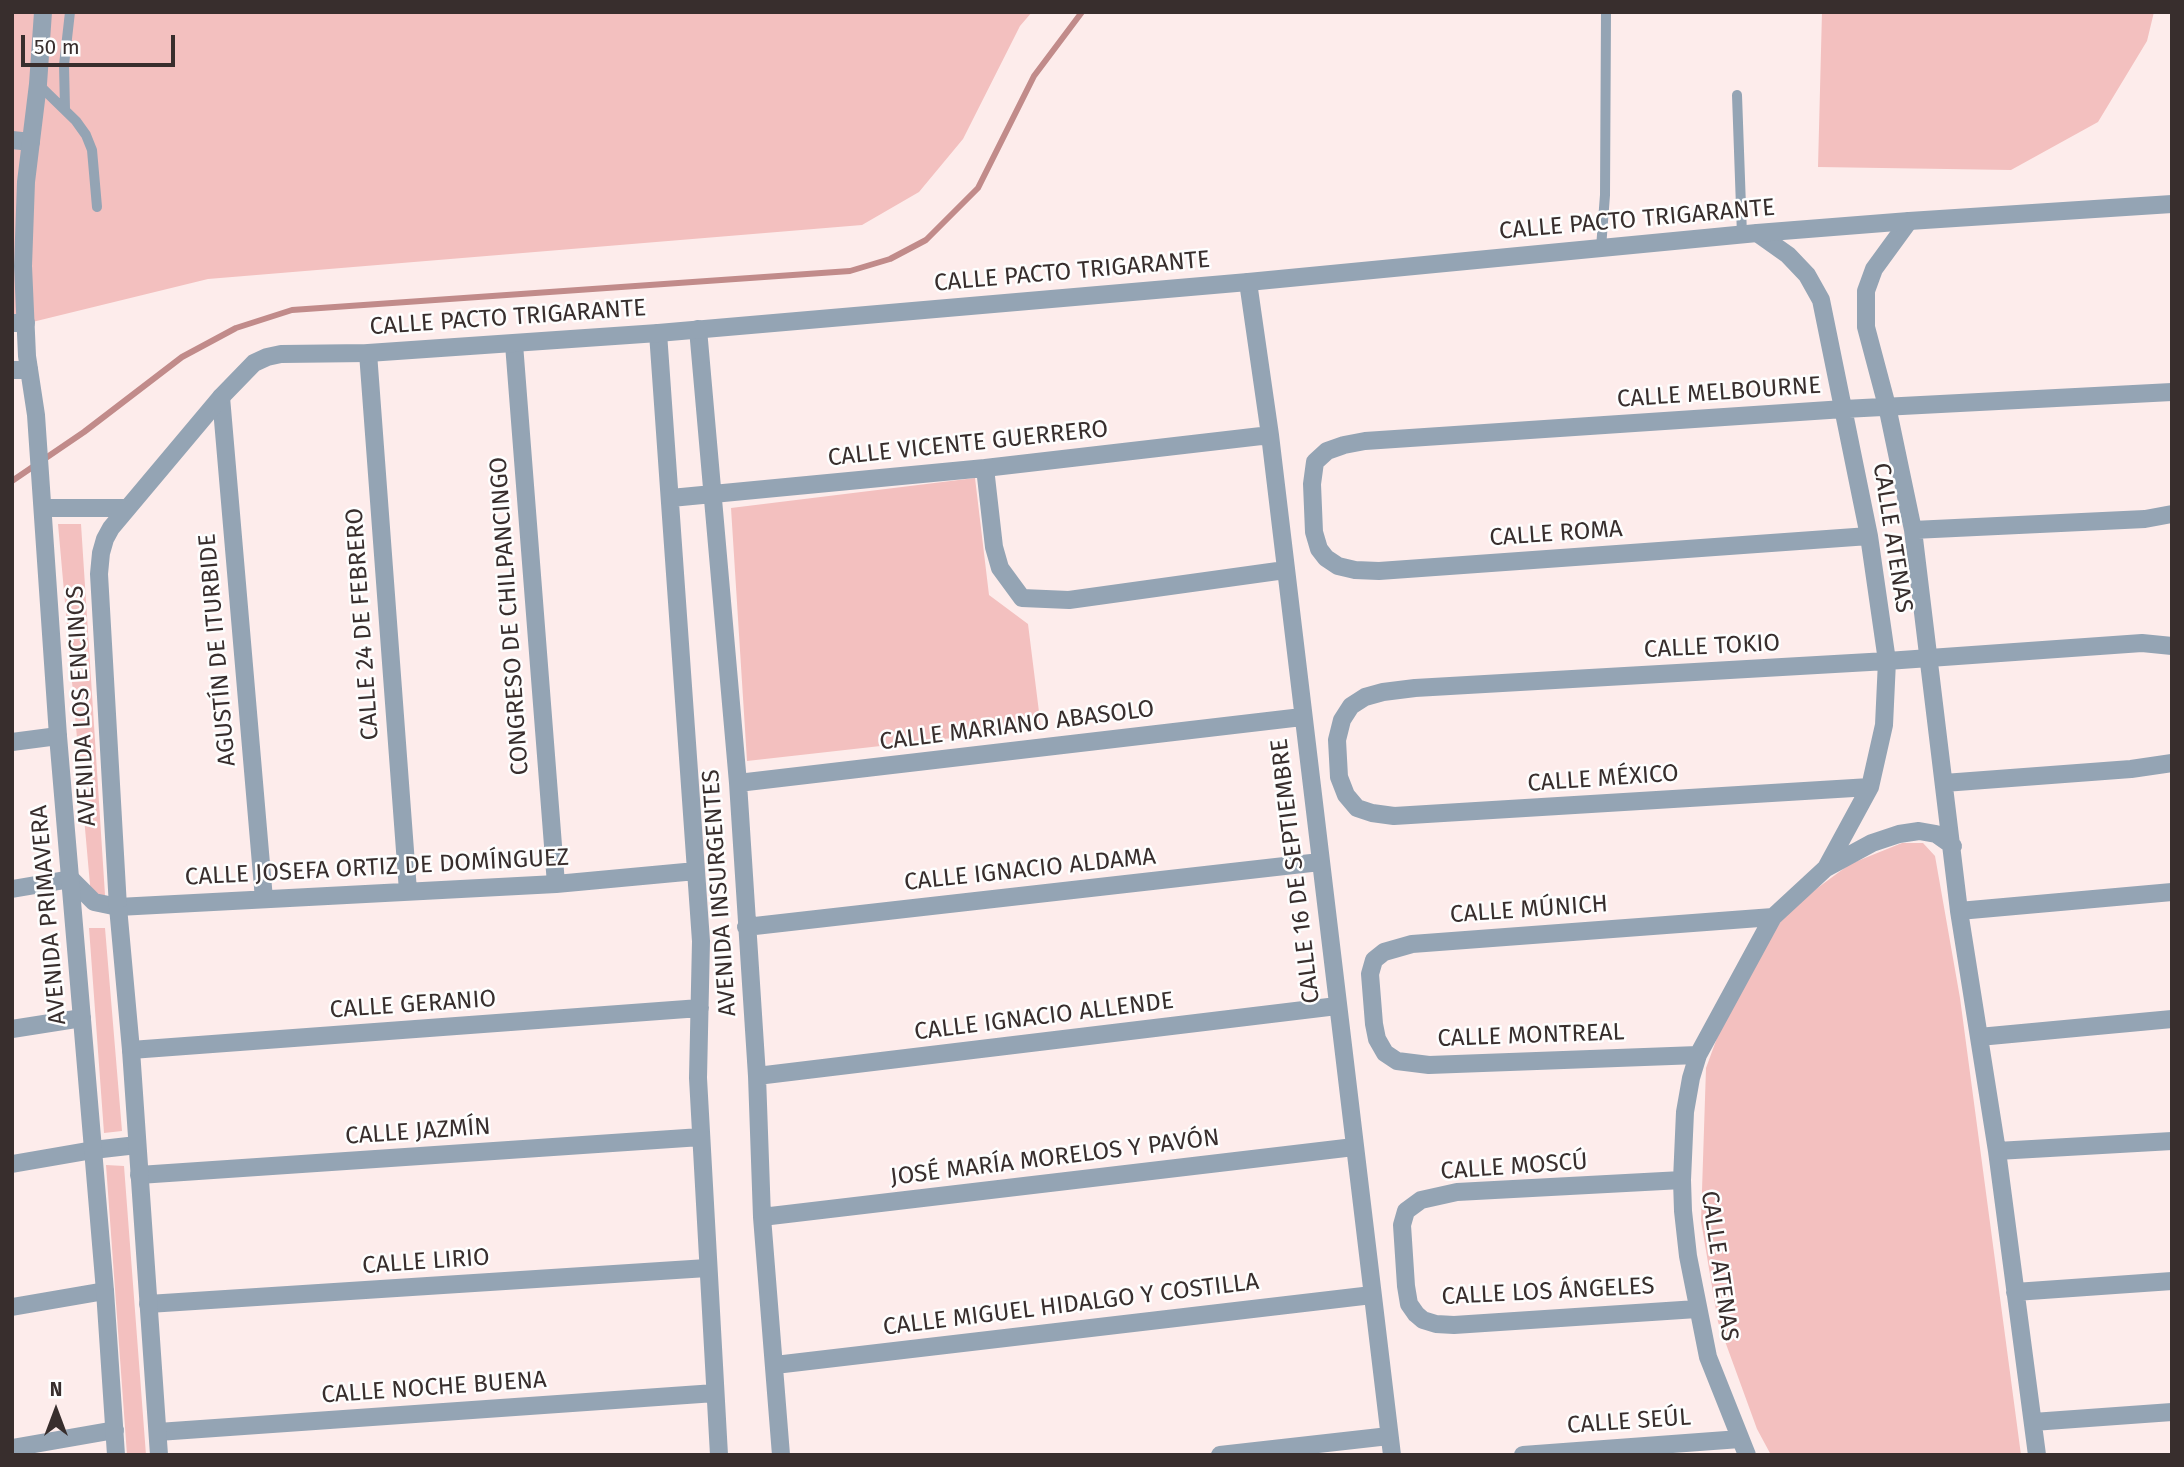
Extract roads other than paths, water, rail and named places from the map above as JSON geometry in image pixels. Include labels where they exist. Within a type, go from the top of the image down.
[{"type":"street","name":"AVENIDA PRIMAVERA","points":[[43,12],[31,142],[19,181],[23,266],[19,323],[21,370],[36,415],[58,736],[105,1291],[116,1455]]},
{"type":"street","points":[[12,140],[31,142]]},
{"type":"street","name":"CALLE PACTO TRIGARANTE","points":[[126,508],[220,397],[254,363],[281,354],[368,353],[658,333],[1248,282],[1750,234],[2172,204]]},
{"type":"street","name":"CALLE ATENAS","points":[[1909,221],[1874,269],[1866,291],[1866,327],[1887,406],[1913,530],[1959,911],[1997,1151],[2037,1455]]},
{"type":"street","name":"CALLE ATENAS","points":[[1743,1447],[1708,1357],[1686,1245],[1682,1181],[1685,1112],[1691,1078],[1698,1055],[1773,917],[1825,867],[1870,787],[1884,725],[1887,661],[1869,536],[1821,300],[1807,275],[1788,255],[1750,234]]},
{"type":"street","name":"CALLE 16 DE SEPTIEMBRE","points":[[1248,282],[1270,435],[1284,570],[1392,1455]]},
{"type":"street","name":"AVENIDA INSURGENTES","points":[[698,329],[738,783],[757,1076],[762,1217],[782,1455]]},
{"type":"street","name":"AVENIDA INSURGENTES","points":[[658,333],[701,941],[698,1078],[719,1455]]},
{"type":"street","name":"CONGRESO DE CHILPANCINGO","points":[[514,344],[556,884]]},
{"type":"street","name":"CALLE 24 DE FEBRERO","points":[[368,353],[408,891]]},
{"type":"street","name":"CALLE MELBOURNE","points":[[1312,484],[1315,462],[1327,451],[1344,444],[1365,441],[1887,406],[2163,392]]},
{"type":"street","name":"AGUSTÍN DE ITURBIDE","points":[[220,397],[264,899]]},
{"type":"street","name":"CALLE VICENTE GUERRERO","points":[[671,498],[985,468],[1270,435]]},
{"type":"street","points":[[985,468],[994,547],[1000,568],[1022,598],[1069,600],[1284,570]]},
{"type":"street","name":"CALLE ROMA","points":[[1312,484],[1314,532],[1319,549],[1338,566],[1355,570],[1379,571],[1869,536]]},
{"type":"street","points":[[43,503],[126,508]]},
{"type":"street","name":"AVENIDA LOS ENCINOS","points":[[118,908],[99,574],[105,539],[126,508]]},
{"type":"street","points":[[1913,530],[2145,519],[2172,514]]},
{"type":"street","name":"CALLE TOKIO","points":[[1346,795],[1339,777],[1338,740],[1342,720],[1351,706],[1358,701],[1383,692],[2142,643],[2172,646]]},
{"type":"street","name":"CALLE MARIANO ABASOLO","points":[[738,783],[1302,717]]},
{"type":"street","points":[[12,743],[58,736]]},
{"type":"street","points":[[1944,783],[2131,769],[2172,763]]},
{"type":"street","name":"CALLE MÉXICO","points":[[1346,795],[1357,808],[1394,816],[1870,787]]},
{"type":"street","name":"CALLE ATENAS","points":[[1825,867],[1872,843],[1899,834],[1919,831],[1936,834],[1953,846]]},
{"type":"street","name":"CALLE IGNACIO ALDAMA","points":[[746,927],[1320,862]]},
{"type":"street","name":"CALLE JOSEFA ORTIZ DE DOMÍNGUEZ","points":[[71,879],[94,902],[118,908],[556,884],[696,871]]},
{"type":"street","points":[[12,889],[71,879]]},
{"type":"street","points":[[1959,911],[2172,892]]},
{"type":"street","points":[[118,908],[131,1050],[159,1455]]},
{"type":"street","name":"CALLE MÚNICH","points":[[1377,1039],[1370,974],[1374,960],[1397,946],[1773,917]]},
{"type":"street","name":"CALLE IGNACIO ALLENDE","points":[[757,1076],[1337,1006]]},
{"type":"street","name":"CALLE GERANIO","points":[[131,1050],[700,1008]]},
{"type":"street","points":[[12,1029],[82,1018]]},
{"type":"street","points":[[1979,1037],[2172,1019]]},
{"type":"street","name":"CALLE MONTREAL","points":[[1377,1039],[1385,1053],[1397,1061],[1429,1065],[1698,1055]]},
{"type":"street","name":"CALLE JAZMÍN","points":[[139,1175],[701,1138]]},
{"type":"street","points":[[1997,1151],[2172,1141]]},
{"type":"street","points":[[12,1164],[137,1145]]},
{"type":"street","name":"JOSÉ MARÍA MORELOS Y PAVÓN","points":[[762,1217],[1354,1147]]},
{"type":"street","name":"CALLE MOSCÚ","points":[[1409,1304],[1402,1225],[1406,1211],[1421,1200],[1457,1192],[1682,1181]]},
{"type":"street","name":"CALLE LIRIO","points":[[148,1304],[707,1268]]},
{"type":"street","points":[[2015,1292],[2172,1281]]},
{"type":"street","points":[[12,1307],[105,1291]]},
{"type":"street","name":"CALLE MIGUEL HIDALGO Y COSTILLA","points":[[775,1365],[1372,1295]]},
{"type":"street","name":"CALLE LOS ÁNGELES","points":[[1409,1304],[1423,1320],[1454,1325],[1697,1309]]},
{"type":"street","name":"CALLE NOCHE BUENA","points":[[158,1432],[715,1393]]},
{"type":"street","points":[[2033,1422],[2172,1412]]},
{"type":"street","points":[[12,1448],[115,1430]]},
{"type":"street","points":[[1220,1455],[1389,1436]]},
{"type":"street","name":"CALLE SEÚL","points":[[1523,1455],[1743,1447]]},
{"type":"lane","points":[[65,109],[64,65],[70,12]]},
{"type":"lane","points":[[1601,248],[1605,195],[1606,12]]},
{"type":"lane","points":[[38,85],[65,109],[86,135],[92,150],[97,207]]},
{"type":"lane","points":[[1737,95],[1750,234]]},
{"type":"waterway","points":[[12,481],[84,432],[182,357],[236,328],[292,310],[850,271],[890,259],[926,240],[978,188],[1034,76],[1082,12]]}]
